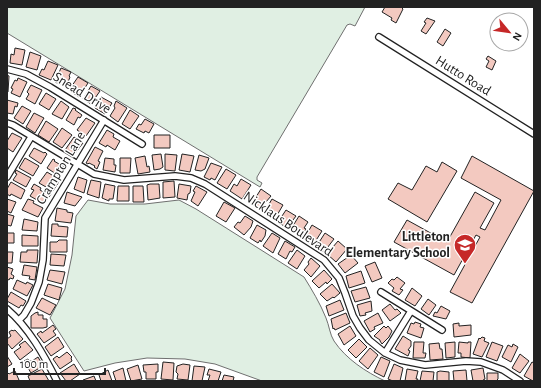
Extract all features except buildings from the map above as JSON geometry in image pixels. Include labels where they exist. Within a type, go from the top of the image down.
[{"type":"street","name":"Hutto Road","points":[[379,37],[534,134]]},
{"type":"street","name":"Snead Drive","points":[[7,69],[32,77],[142,144]]},
{"type":"street","name":"Crampton Lane","points":[[19,320],[32,303],[39,282],[43,260],[44,218],[104,120]]},
{"type":"street","name":"Nicklaus Boulevard","points":[[7,123],[13,125],[76,165],[94,174],[116,179],[132,180],[168,176],[191,178],[205,184],[319,255],[329,264],[342,285],[352,312],[360,328],[369,340],[385,353],[400,360],[420,365],[437,365],[466,361],[481,362],[503,370],[520,381]]},
{"type":"street","points":[[7,177],[31,137]]},
{"type":"street","points":[[381,292],[442,330]]},
{"type":"street","points":[[7,309],[19,320],[38,346],[57,381]]},
{"type":"street","points":[[385,353],[411,311]]},
{"type":"green space","points":[[7,7],[365,7],[355,26],[350,24],[347,25],[257,177],[257,180],[262,183],[260,187],[7,33]]},
{"type":"green space","points":[[88,200],[110,204],[145,204],[179,200],[196,209],[304,277],[321,307],[333,339],[339,348],[350,359],[385,381],[262,381],[215,364],[185,359],[147,358],[115,363],[84,371],[50,318],[65,289],[72,255],[76,216]]},
{"type":"place","name":"Littleton Elementary School","points":[[465,264]]}]
